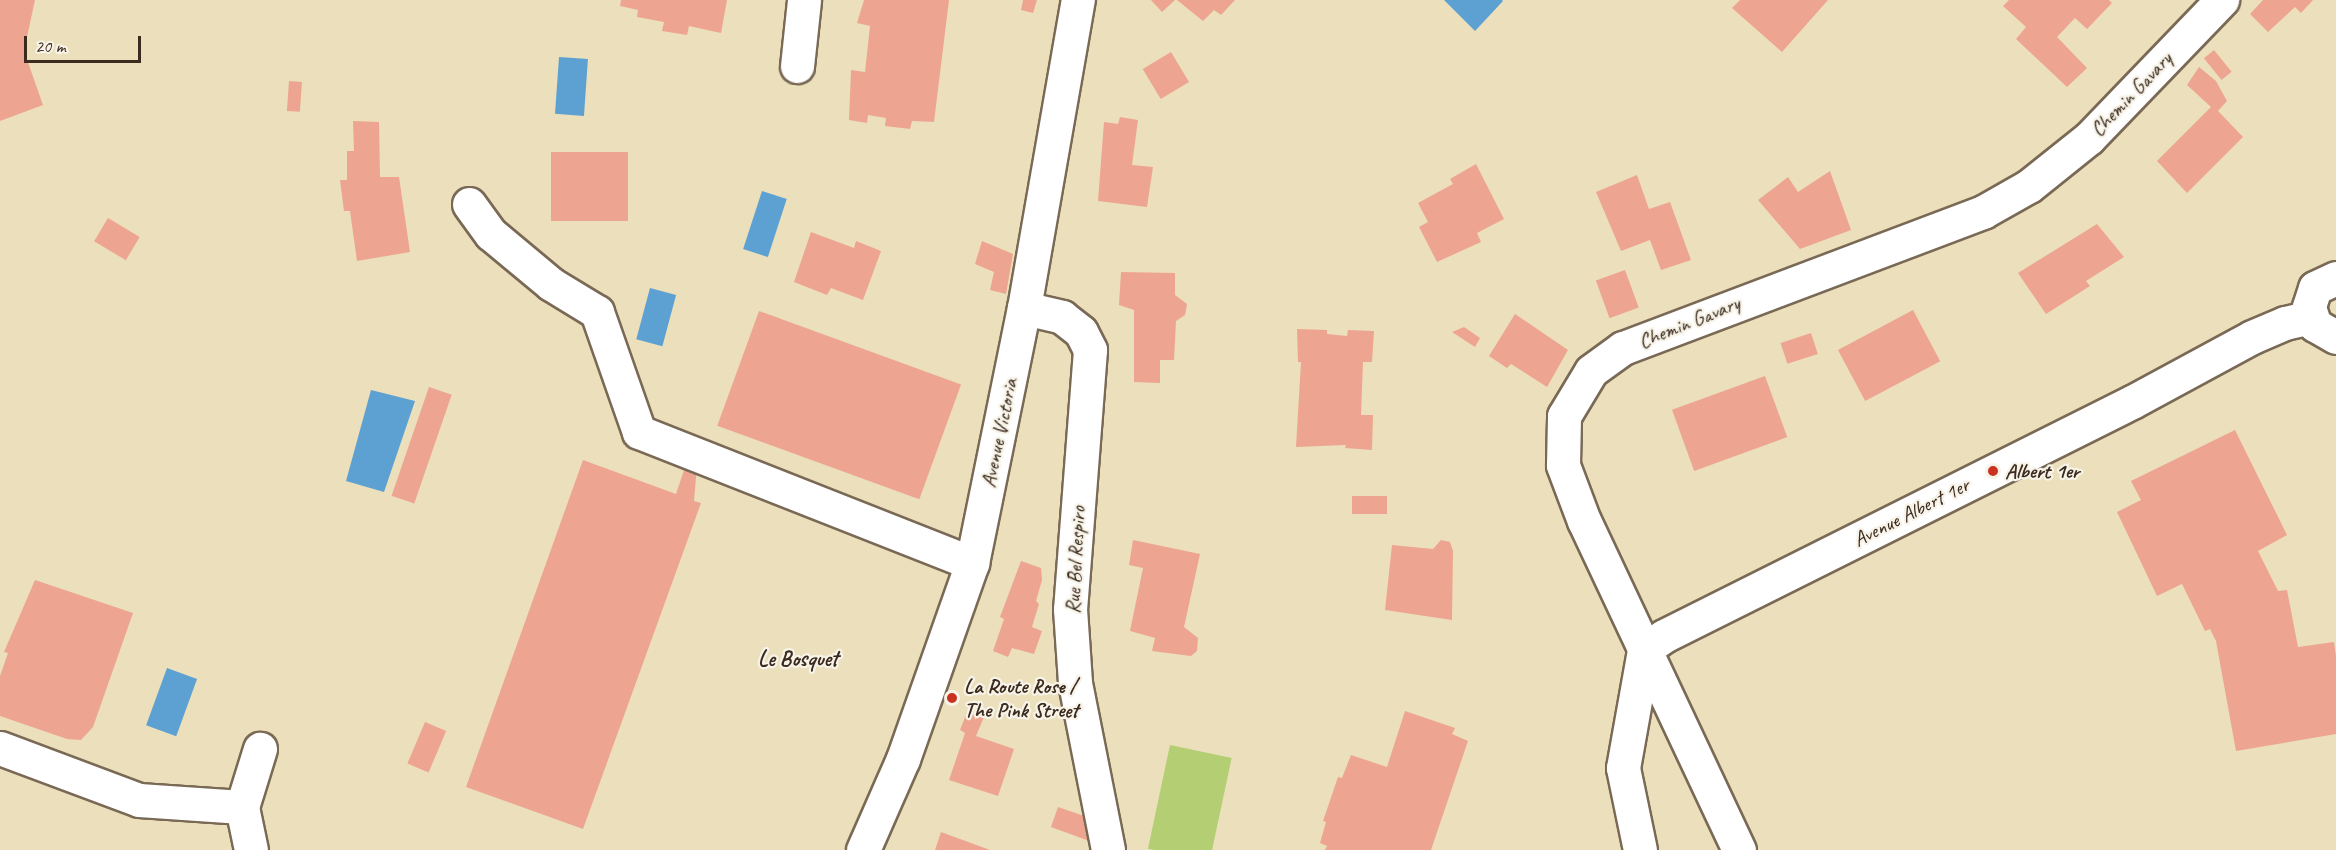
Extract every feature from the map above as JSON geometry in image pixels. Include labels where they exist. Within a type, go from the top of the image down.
[{"type":"street","points":[[797,66],[804,0]]},
{"type":"street","name":"Avenue Victoria","points":[[863,850],[903,759],[972,563],[1024,308],[1078,0]]},
{"type":"street","name":"Chemin Gavary","points":[[1739,850],[1584,521],[1563,465],[1564,416],[1592,370],[1623,348],[1983,212],[2029,186],[2089,138],[2222,0]]},
{"type":"street","points":[[468,204],[491,234],[551,284],[597,312],[639,432],[972,563]]},
{"type":"street","points":[[2336,278],[2315,288],[2310,297],[2311,317],[2323,332],[2336,337]]},
{"type":"street","name":"Rue Bel Respiro","points":[[1024,308],[1062,316],[1081,332],[1090,350],[1070,609],[1075,683],[1108,850]]},
{"type":"street","name":"Avenue Albert 1er","points":[[1644,650],[1664,636],[2132,402],[2252,337],[2284,323],[2311,317]]},
{"type":"street","points":[[1640,850],[1623,768],[1644,650]]},
{"type":"street","points":[[0,748],[139,800],[242,807]]},
{"type":"street","points":[[251,850],[242,807],[260,749]]},
{"type":"green space","points":[[1170,745],[1232,758],[1212,850],[1148,849]]},
{"type":"water","points":[[1444,0],[1502,0],[1503,1],[1475,31]]},
{"type":"water","points":[[559,57],[588,59],[584,116],[555,114]]},
{"type":"water","points":[[762,191],[787,199],[768,257],[743,249]]},
{"type":"water","points":[[650,288],[676,295],[662,346],[636,339]]},
{"type":"water","points":[[371,390],[415,401],[384,492],[346,481]]},
{"type":"water","points":[[167,668],[197,679],[176,736],[146,725]]},
{"type":"building","points":[[0,0],[35,0],[24,51],[43,105],[0,121]]},
{"type":"building","points":[[621,0],[727,0],[721,33],[689,26],[687,35],[662,31],[664,22],[637,17],[638,10],[620,6]]},
{"type":"building","points":[[864,0],[949,0],[934,122],[912,121],[910,129],[885,126],[886,118],[868,115],[867,123],[849,120],[851,70],[865,72],[870,26],[857,23]]},
{"type":"building","points":[[1023,0],[1037,0],[1033,13],[1021,10]]},
{"type":"building","points":[[1151,0],[1175,0],[1162,12]]},
{"type":"building","points":[[1177,0],[1235,0],[1221,15],[1214,10],[1203,21]]},
{"type":"building","points":[[1740,0],[1828,0],[1782,52],[1732,8]]},
{"type":"building","points":[[2009,0],[2109,0],[2112,3],[2087,29],[2075,18],[2057,37],[2087,68],[2067,87],[2016,39],[2026,27],[2003,6]]},
{"type":"building","points":[[2263,0],[2313,0],[2301,13],[2295,7],[2268,32],[2250,14]]},
{"type":"building","points":[[2214,50],[2232,72],[2222,80],[2204,58]]},
{"type":"building","points":[[1171,52],[1189,82],[1161,99],[1143,69]]},
{"type":"building","points":[[2199,67],[2216,81],[2227,101],[2218,111],[2243,137],[2187,193],[2157,161],[2211,107],[2187,85]]},
{"type":"building","points":[[289,81],[302,82],[300,112],[287,111]]},
{"type":"building","points":[[1120,117],[1138,120],[1132,165],[1153,167],[1147,207],[1098,201],[1104,122],[1118,124]]},
{"type":"building","points":[[353,121],[379,122],[380,177],[399,177],[410,252],[357,261],[350,211],[344,211],[340,180],[347,180],[347,151],[354,151]]},
{"type":"building","points":[[551,152],[628,152],[628,221],[551,221]]},
{"type":"building","points":[[1476,164],[1504,219],[1477,233],[1481,242],[1437,262],[1419,227],[1428,222],[1418,203],[1453,184],[1450,179]]},
{"type":"building","points":[[1830,171],[1851,230],[1800,249],[1758,200],[1788,177],[1798,192]]},
{"type":"building","points":[[1637,175],[1649,209],[1670,202],[1691,260],[1661,270],[1650,240],[1621,251],[1596,192]]},
{"type":"building","points":[[108,218],[140,237],[126,260],[94,241]]},
{"type":"building","points":[[2097,224],[2124,257],[2086,281],[2090,286],[2046,314],[2018,273]]},
{"type":"building","points":[[811,232],[854,248],[856,241],[881,251],[863,300],[831,288],[827,295],[794,282]]},
{"type":"building","points":[[982,241],[1013,254],[1006,294],[990,290],[994,272],[975,264]]},
{"type":"building","points":[[1625,270],[1639,308],[1610,318],[1596,281]]},
{"type":"building","points":[[1121,272],[1175,273],[1175,295],[1187,304],[1185,315],[1176,321],[1174,360],[1160,360],[1160,383],[1134,382],[1134,310],[1119,305]]},
{"type":"building","points":[[1913,310],[1940,361],[1865,401],[1838,350]]},
{"type":"building","points":[[759,311],[961,385],[919,499],[717,426]]},
{"type":"building","points":[[1515,314],[1568,350],[1547,387],[1511,364],[1507,368],[1489,356]]},
{"type":"building","points":[[1464,327],[1480,338],[1475,347],[1452,332]]},
{"type":"building","points":[[1297,329],[1327,330],[1327,334],[1347,336],[1348,330],[1374,331],[1372,362],[1363,362],[1361,415],[1373,415],[1372,450],[1345,448],[1346,445],[1296,447],[1301,362],[1298,362]]},
{"type":"building","points":[[1811,333],[1818,354],[1787,364],[1781,343]]},
{"type":"building","points":[[1765,376],[1787,437],[1694,471],[1672,410]]},
{"type":"building","points":[[429,387],[452,395],[414,504],[392,496]]},
{"type":"building","points":[[2235,430],[2287,535],[2258,551],[2278,591],[2287,590],[2298,647],[2334,642],[2336,656],[2336,734],[2236,751],[2216,641],[2210,629],[2205,631],[2182,584],[2157,596],[2117,512],[2141,500],[2131,481]]},
{"type":"building","points":[[583,460],[676,494],[687,461],[697,465],[694,501],[701,503],[583,829],[466,787]]},
{"type":"building","points":[[1352,496],[1387,496],[1387,514],[1352,514]]},
{"type":"building","points":[[1133,540],[1200,554],[1184,627],[1198,638],[1197,651],[1191,656],[1152,651],[1155,638],[1130,631],[1143,568],[1129,565]]},
{"type":"building","points":[[1441,540],[1450,542],[1453,551],[1452,620],[1385,610],[1392,545],[1433,549]]},
{"type":"building","points":[[1021,561],[1041,568],[1042,580],[1036,601],[1039,604],[1032,627],[1042,631],[1034,654],[1012,648],[1008,657],[993,651],[1004,619],[1000,617]]},
{"type":"building","points":[[35,580],[133,613],[93,727],[81,740],[67,739],[0,716],[0,676],[8,653],[4,652]]},
{"type":"building","points":[[1405,711],[1455,728],[1452,734],[1468,741],[1431,850],[1325,850],[1327,846],[1320,843],[1326,822],[1323,821],[1338,777],[1342,778],[1351,755],[1387,767]]},
{"type":"building","points":[[967,712],[984,717],[976,736],[1014,749],[998,796],[949,780],[965,733],[960,730]]},
{"type":"building","points":[[425,722],[446,731],[429,772],[407,763]]},
{"type":"building","points":[[1058,807],[1087,817],[1092,842],[1051,827]]},
{"type":"building","points":[[941,832],[990,850],[935,850]]},
{"type":"place","name":"Albert 1er","points":[[1993,471]]},
{"type":"place","name":"La Route Rose / The Pink Street","points":[[952,698]]},
{"type":"district","name":"Le Bosquet","points":[[798,660]]}]
